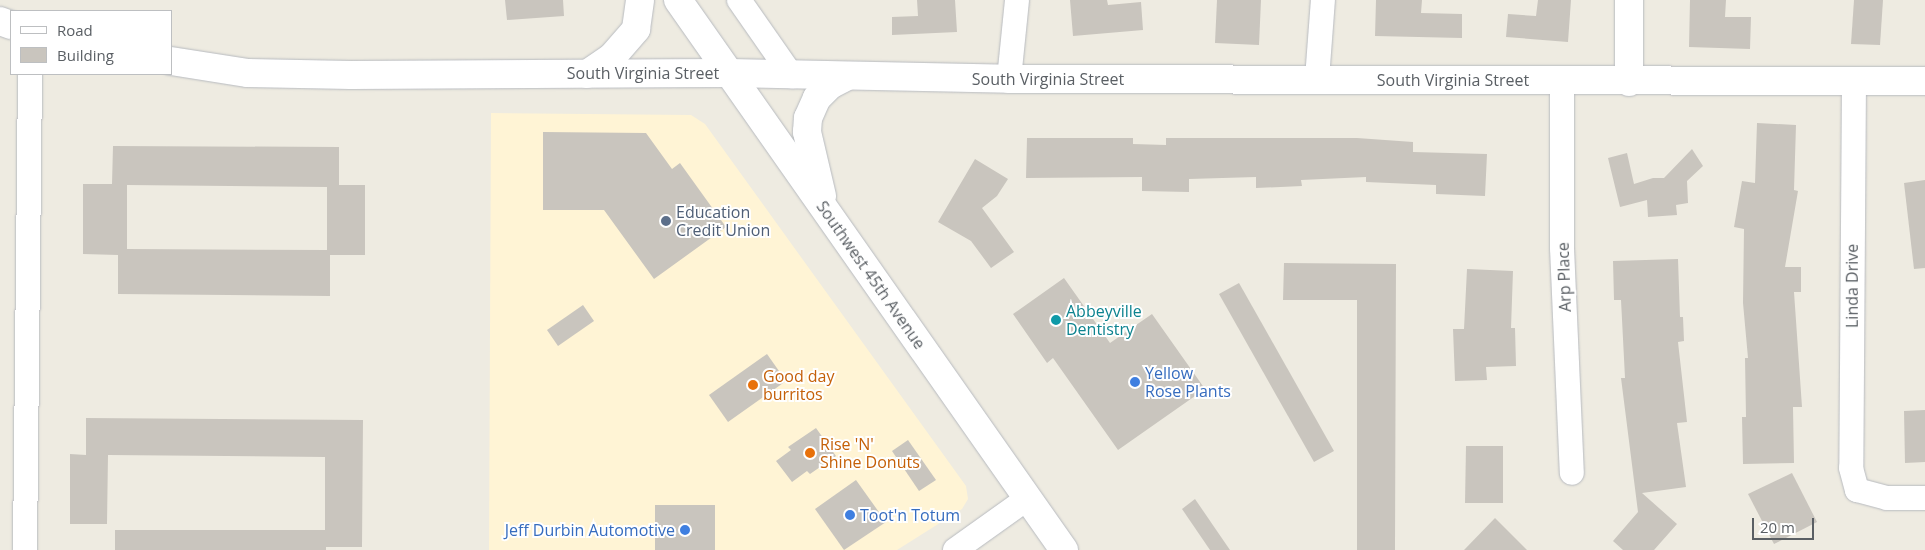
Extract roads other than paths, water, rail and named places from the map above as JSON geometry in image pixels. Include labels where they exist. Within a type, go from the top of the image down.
[{"type":"street","points":[[587,74],[612,57],[636,29],[640,0]]},
{"type":"street","name":"Southwest 45th Avenue","points":[[678,0],[1064,550]]},
{"type":"street","points":[[739,0],[792,76]]},
{"type":"street","points":[[1009,79],[1017,0]]},
{"type":"street","points":[[1316,79],[1323,0]]},
{"type":"street","points":[[1629,0],[1629,82]]},
{"type":"street","name":"South Virginia Street","points":[[172,61],[248,73],[729,73],[792,76],[1009,79],[1562,80],[1629,82],[1925,81]]},
{"type":"street","points":[[25,550],[30,75]]},
{"type":"street","points":[[825,210],[806,132],[808,118],[817,98],[830,85],[846,77]]},
{"type":"street","name":"Arp Place","points":[[1562,80],[1562,248],[1572,473]]},
{"type":"street","name":"Linda Drive","points":[[1854,81],[1851,468],[1857,490],[1888,498],[1925,498]]},
{"type":"street","points":[[954,550],[1028,498]]},
{"type":"place","name":"Education Credit Union","points":[[666,221]]},
{"type":"place","name":"Abbeyville Dentistry","points":[[1056,320]]},
{"type":"place","name":"Yellow Rose Plants","points":[[1135,382]]},
{"type":"place","name":"Good day burritos","points":[[753,385]]},
{"type":"place","name":"Rise 'N' Shine Donuts","points":[[810,453]]},
{"type":"place","name":"Toot'n Totum","points":[[850,515]]},
{"type":"place","name":"Jeff Durbin Automotive","points":[[685,530]]}]
